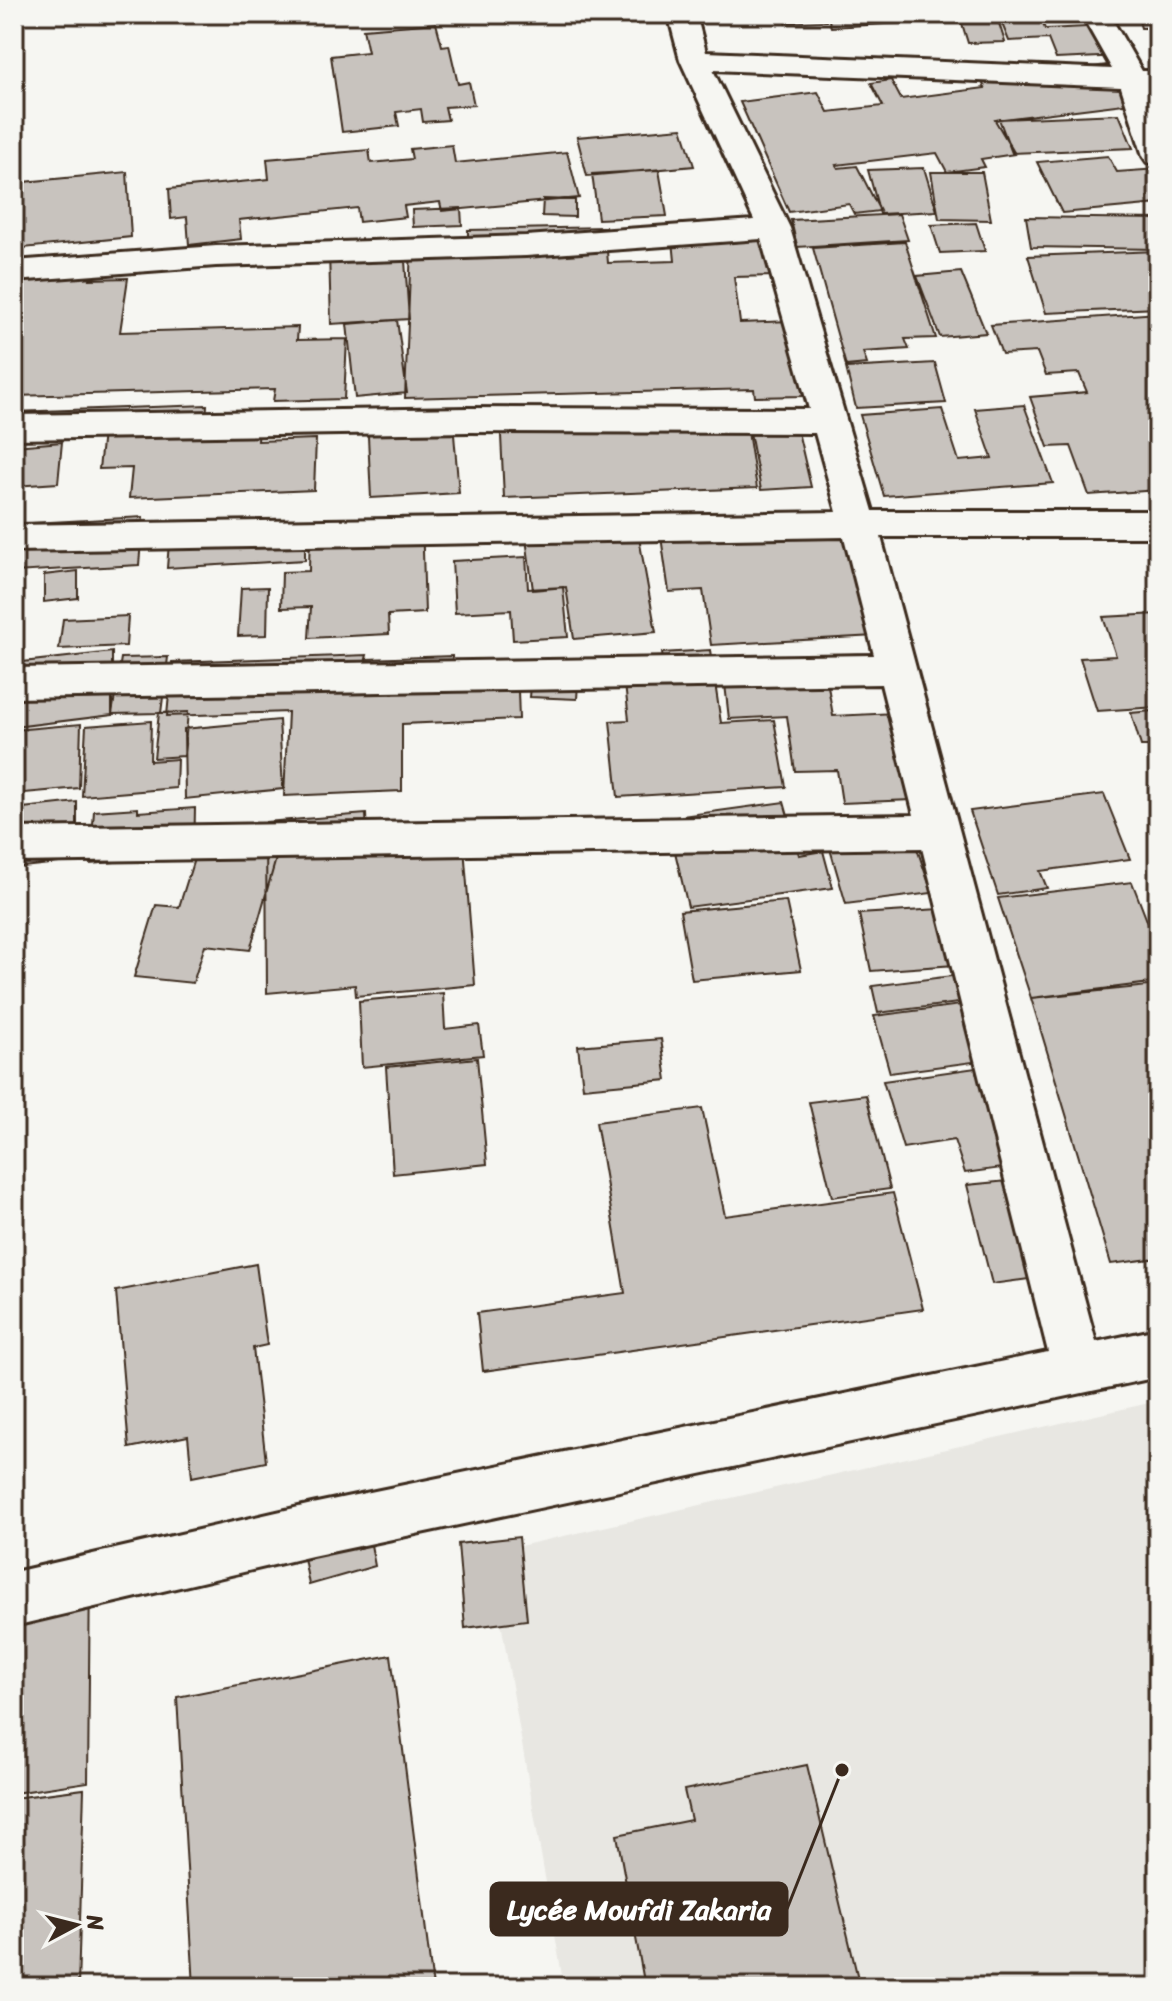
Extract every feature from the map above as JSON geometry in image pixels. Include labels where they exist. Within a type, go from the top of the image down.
[{"type":"street","points":[[682,14],[694,60],[774,228],[859,524],[1078,1370]]},
{"type":"street","points":[[1095,14],[1145,80],[1158,156]]},
{"type":"street","points":[[694,60],[1145,80]]},
{"type":"street","points":[[14,271],[216,256],[526,246],[774,228]]},
{"type":"street","points":[[14,427],[468,420],[830,421]]},
{"type":"street","points":[[14,538],[859,524],[1158,524]]},
{"type":"street","points":[[14,683],[896,669]]},
{"type":"street","points":[[14,845],[939,831]]},
{"type":"street","points":[[14,1599],[312,1530],[1158,1353]]},
{"type":"shaded area","points":[[1158,1401],[1158,1987],[564,1987],[489,1553]]},
{"type":"building","points":[[784,14],[824,14],[826,21],[786,23]]},
{"type":"building","points":[[827,14],[953,14],[955,20],[831,27]]},
{"type":"building","points":[[959,14],[996,14],[1005,42],[968,43]]},
{"type":"building","points":[[998,14],[1039,14],[1045,29],[1108,26],[1122,56],[1056,59],[1048,39],[1009,41]]},
{"type":"building","points":[[1137,14],[1158,14],[1158,28],[1141,28]]},
{"type":"building","points":[[436,23],[442,46],[449,45],[458,84],[469,82],[474,105],[445,107],[448,120],[423,122],[421,109],[396,112],[399,126],[342,132],[331,56],[368,52],[363,29]]},
{"type":"building","points":[[1107,65],[1132,103],[995,120],[1015,154],[981,159],[985,167],[947,172],[937,153],[836,165],[838,168],[857,166],[880,211],[854,214],[849,204],[789,212],[740,102],[818,92],[828,112],[883,106],[871,83],[891,80],[901,99],[985,88],[981,80]]},
{"type":"building","points":[[1119,114],[1133,148],[1012,153],[999,119]]},
{"type":"building","points":[[682,128],[694,166],[587,176],[577,137]]},
{"type":"building","points":[[452,145],[455,163],[567,152],[579,198],[442,211],[440,202],[404,206],[406,217],[359,222],[357,208],[239,220],[241,239],[189,245],[187,217],[171,219],[169,189],[269,179],[267,159],[369,150],[371,163],[412,159],[410,149]]},
{"type":"building","points":[[1108,156],[1117,172],[1158,169],[1158,204],[1062,213],[1037,162]]},
{"type":"building","points":[[924,168],[937,211],[880,214],[868,170]]},
{"type":"building","points":[[659,170],[667,216],[598,219],[592,174]]},
{"type":"building","points":[[127,172],[131,237],[14,249],[14,183]]},
{"type":"building","points":[[931,172],[982,172],[991,220],[939,219]]},
{"type":"building","points":[[543,199],[575,200],[575,217],[542,216]]},
{"type":"building","points":[[461,208],[462,225],[413,227],[412,210]]},
{"type":"building","points":[[899,214],[908,240],[797,247],[791,220]]},
{"type":"building","points":[[1026,217],[1158,219],[1158,249],[1031,247]]},
{"type":"building","points":[[976,223],[985,251],[940,253],[931,225]]},
{"type":"building","points":[[605,227],[608,263],[675,261],[672,230],[768,228],[776,276],[734,277],[740,323],[790,321],[803,396],[755,397],[754,389],[405,398],[411,247],[468,258],[468,230]]},
{"type":"building","points":[[905,242],[936,338],[905,339],[909,349],[863,352],[867,364],[846,366],[813,248]]},
{"type":"building","points":[[404,246],[409,319],[331,324],[329,251]]},
{"type":"building","points":[[1158,251],[1158,308],[1046,313],[1028,256]]},
{"type":"building","points":[[93,262],[90,279],[128,278],[120,332],[298,327],[297,340],[347,339],[344,399],[273,401],[275,389],[14,396],[14,264]]},
{"type":"building","points":[[961,272],[986,333],[940,337],[917,276]]},
{"type":"building","points":[[1158,313],[1158,490],[1089,495],[1071,446],[1048,447],[1030,397],[1087,392],[1079,373],[1046,375],[1037,352],[1002,354],[991,325]]},
{"type":"building","points":[[397,320],[407,393],[355,398],[347,324]]},
{"type":"building","points":[[935,363],[946,403],[856,408],[846,368]]},
{"type":"building","points":[[207,405],[206,421],[260,419],[258,441],[316,439],[314,490],[129,498],[132,468],[99,469],[103,433],[14,437],[14,412]]},
{"type":"building","points":[[1024,405],[1053,483],[884,496],[860,415],[942,409],[959,461],[992,458],[975,409]]},
{"type":"building","points":[[744,407],[757,488],[504,498],[500,415]]},
{"type":"building","points":[[452,411],[459,493],[371,498],[367,416]]},
{"type":"building","points":[[795,419],[811,487],[761,490],[748,422]]},
{"type":"building","points":[[62,442],[58,483],[14,486],[14,446]]},
{"type":"building","points":[[849,513],[875,636],[711,645],[703,590],[669,592],[659,523]]},
{"type":"building","points":[[635,516],[656,632],[574,639],[566,587],[533,590],[524,524]]},
{"type":"building","points":[[143,517],[139,565],[14,572],[14,524]]},
{"type":"building","points":[[422,520],[425,613],[388,615],[389,634],[309,638],[311,607],[281,608],[282,572],[309,571],[310,526]]},
{"type":"building","points":[[305,521],[305,560],[167,568],[170,530]]},
{"type":"building","points":[[526,557],[528,589],[563,587],[568,637],[513,640],[511,610],[455,613],[452,561]]},
{"type":"building","points":[[78,571],[78,598],[44,602],[44,575]]},
{"type":"building","points":[[268,587],[267,635],[238,636],[241,588]]},
{"type":"building","points":[[1158,614],[1158,707],[1097,711],[1080,658],[1116,656],[1103,617]]},
{"type":"building","points":[[128,616],[126,646],[59,649],[63,619]]},
{"type":"building","points":[[710,650],[721,723],[774,720],[786,787],[618,797],[610,721],[629,720],[624,675],[665,673],[662,653]]},
{"type":"building","points":[[112,652],[112,715],[14,727],[14,663]]},
{"type":"building","points":[[878,653],[884,684],[828,686],[833,716],[896,713],[911,800],[842,803],[837,770],[795,771],[787,716],[729,719],[722,658]]},
{"type":"building","points":[[367,655],[366,659],[452,656],[452,664],[517,662],[519,719],[402,724],[402,791],[284,796],[288,712],[167,716],[172,662]]},
{"type":"building","points":[[168,657],[161,713],[112,714],[121,658]]},
{"type":"building","points":[[533,665],[579,667],[577,699],[530,697]]},
{"type":"building","points":[[1152,711],[1158,746],[1141,746],[1131,713]]},
{"type":"building","points":[[188,712],[184,756],[154,758],[159,713]]},
{"type":"building","points":[[279,720],[283,789],[185,799],[184,729]]},
{"type":"building","points":[[151,721],[150,761],[177,759],[176,788],[82,796],[86,726]]},
{"type":"building","points":[[81,724],[79,788],[14,794],[14,730]]},
{"type":"building","points":[[1104,794],[1130,859],[1040,871],[1047,888],[998,895],[970,811]]},
{"type":"building","points":[[77,802],[77,861],[14,868],[14,809]]},
{"type":"building","points":[[784,802],[799,855],[823,851],[833,888],[688,907],[667,818]]},
{"type":"building","points":[[138,808],[138,812],[195,808],[194,856],[90,864],[94,811]]},
{"type":"building","points":[[366,814],[368,855],[464,847],[475,985],[356,996],[355,985],[267,993],[266,822]]},
{"type":"building","points":[[909,825],[932,893],[846,904],[826,835]]},
{"type":"building","points":[[198,846],[277,855],[250,950],[205,945],[193,983],[134,977],[156,905],[179,907]]},
{"type":"building","points":[[1132,882],[1158,949],[1158,982],[1031,998],[998,898]]},
{"type":"building","points":[[786,901],[801,970],[692,980],[680,911]]},
{"type":"building","points":[[956,908],[969,964],[871,971],[859,914]]},
{"type":"building","points":[[983,972],[991,999],[878,1013],[872,986]]},
{"type":"building","points":[[1158,985],[1158,1258],[1111,1264],[1031,998]]},
{"type":"building","points":[[443,993],[445,1029],[479,1025],[483,1055],[362,1067],[359,1001]]},
{"type":"building","points":[[992,1001],[1011,1057],[890,1073],[874,1016]]},
{"type":"building","points":[[661,1039],[667,1080],[583,1088],[578,1046]]},
{"type":"building","points":[[477,1058],[487,1164],[393,1174],[386,1067]]},
{"type":"building","points":[[1004,1064],[1037,1163],[965,1173],[954,1140],[903,1148],[883,1081]]},
{"type":"building","points":[[866,1095],[890,1189],[832,1197],[809,1102]]},
{"type":"building","points":[[702,1108],[725,1216],[893,1193],[923,1309],[483,1371],[477,1313],[625,1293],[596,1122]]},
{"type":"building","points":[[1018,1180],[1044,1277],[992,1284],[967,1185]]},
{"type":"building","points":[[256,1264],[267,1345],[253,1348],[266,1462],[192,1477],[188,1436],[129,1448],[116,1291]]},
{"type":"building","points":[[366,1518],[375,1566],[309,1585],[300,1536]]},
{"type":"building","points":[[519,1537],[527,1620],[465,1628],[458,1544]]},
{"type":"building","points":[[90,1570],[88,1782],[14,1793],[14,1580]]},
{"type":"building","points":[[391,1655],[433,1987],[307,1987],[307,1979],[269,1987],[194,1987],[177,1697]]},
{"type":"building","points":[[807,1765],[860,1987],[645,1987],[617,1835],[691,1820],[684,1790]]},
{"type":"building","points":[[84,1789],[78,1987],[14,1987],[14,1798]]},
{"type":"place","name":"Lycée Moufdi Zakaria","points":[[842,1770]]}]
